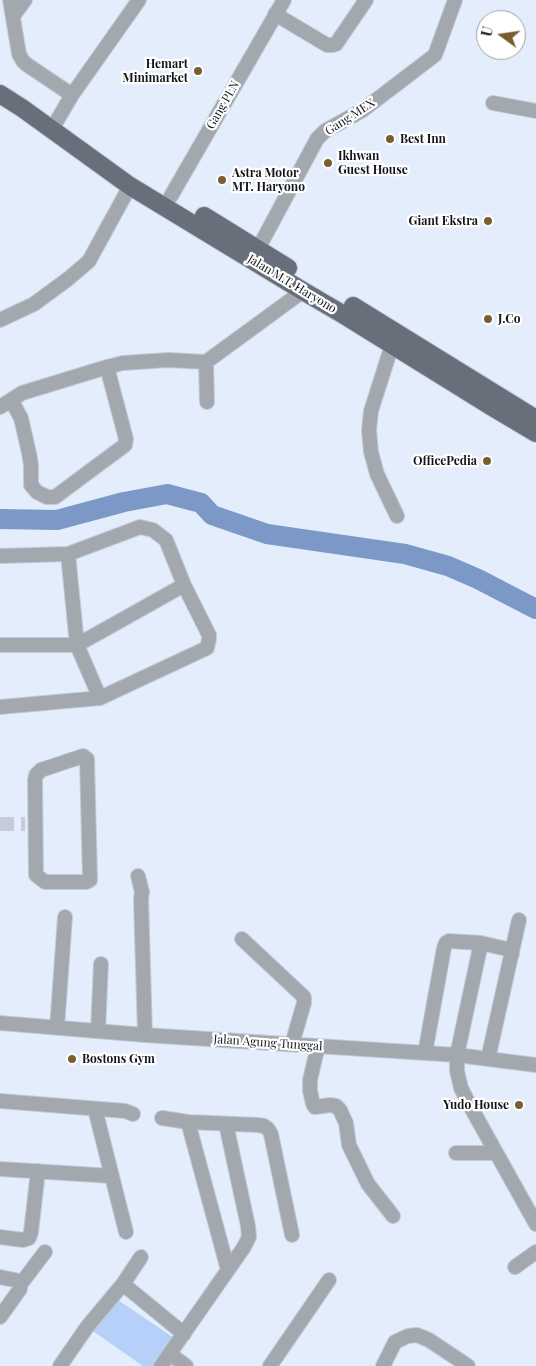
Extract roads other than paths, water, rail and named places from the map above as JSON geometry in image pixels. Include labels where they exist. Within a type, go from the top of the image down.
[{"type":"main road","name":"Jalan M.T. Haryono","points":[[0,94],[130,186],[536,433]]},
{"type":"main road","name":"Jalan M.T. Haryono","points":[[52,129],[121,165],[536,419]]},
{"type":"street","points":[[10,0],[19,54],[23,61],[72,95]]},
{"type":"street","points":[[13,16],[25,0]]},
{"type":"street","points":[[52,129],[72,95],[139,0]]},
{"type":"street","name":"Gang PLN","points":[[171,196],[284,0]]},
{"type":"street","points":[[275,14],[327,45],[333,45],[336,44],[366,0]]},
{"type":"street","name":"Gang MEX","points":[[258,249],[317,139],[325,131],[363,110],[435,55],[455,0]]},
{"type":"street","points":[[493,103],[536,111]]},
{"type":"street","points":[[0,320],[34,304],[89,261],[130,186]]},
{"type":"street","points":[[107,367],[126,439],[125,445],[55,497],[42,495],[31,485],[30,453],[21,418],[6,403],[22,393],[107,367],[124,363],[168,360],[206,362],[303,291]]},
{"type":"street","points":[[392,345],[371,411],[369,430],[371,452],[377,474],[396,516]]},
{"type":"street","points":[[206,362],[207,402]]},
{"type":"street","points":[[0,556],[68,554],[140,527],[153,530],[166,540],[184,585],[209,635],[207,648],[100,698],[0,708]]},
{"type":"street","points":[[68,554],[77,645],[100,698]]},
{"type":"street","points":[[0,645],[77,645],[184,585]]},
{"type":"street","points":[[84,756],[87,759],[90,880],[86,882],[45,882],[37,877],[31,824],[35,780],[38,772],[84,756]]},
{"type":"street","points":[[138,876],[142,892],[145,1034]]},
{"type":"street","points":[[57,1028],[65,917]]},
{"type":"street","points":[[488,1059],[519,920]]},
{"type":"street","points":[[242,939],[304,997],[292,1044]]},
{"type":"street","points":[[425,1053],[446,944],[450,941],[481,943],[507,949],[512,954]]},
{"type":"street","points":[[481,943],[457,1055],[457,1071],[462,1088],[536,1224]]},
{"type":"street","points":[[98,1031],[101,964]]},
{"type":"street","name":"Jalan Agung Tunggal","points":[[0,1022],[98,1031],[457,1055],[536,1065]]},
{"type":"street","points":[[318,1046],[310,1080],[313,1104],[315,1107],[336,1106],[340,1110],[346,1123],[349,1145],[368,1184],[393,1216]]},
{"type":"street","points":[[0,1101],[125,1111],[133,1114]]},
{"type":"street","points":[[95,1109],[126,1232]]},
{"type":"street","points":[[162,1118],[188,1122],[264,1126],[268,1129],[271,1134],[292,1235]]},
{"type":"street","points":[[188,1122],[228,1270]]},
{"type":"street","points":[[186,1366],[166,1362],[249,1237],[226,1124]]},
{"type":"street","points":[[456,1153],[496,1153]]},
{"type":"street","points":[[0,1168],[112,1176]]},
{"type":"street","points":[[0,1237],[23,1240],[29,1238],[38,1171]]},
{"type":"street","points":[[0,1317],[20,1289],[20,1285],[45,1252]]},
{"type":"street","points":[[515,1267],[536,1252]]},
{"type":"street","points":[[60,1366],[87,1327],[123,1284],[141,1257]]},
{"type":"street","points":[[0,1277],[15,1280],[20,1285]]},
{"type":"street","points":[[270,1366],[329,1280]]},
{"type":"street","points":[[123,1284],[184,1334]]},
{"type":"street","points":[[383,1366],[395,1342],[408,1336],[417,1335],[468,1366]]},
{"type":"waterway","points":[[0,519],[57,520],[124,502],[167,494],[201,503],[212,515],[267,534],[405,554],[448,566],[536,609]]},
{"type":"tunnel","points":[[0,824],[25,824]]},
{"type":"place","name":"Hemart Minimarket","points":[[198,71]]},
{"type":"place","name":"Best Inn","points":[[390,139]]},
{"type":"place","name":"Ikhwan Guest House","points":[[328,163]]},
{"type":"place","name":"Astra Motor MT. Haryono","points":[[222,180]]},
{"type":"place","name":"Giant Ekstra","points":[[488,221]]},
{"type":"place","name":"J.Co","points":[[488,319]]},
{"type":"place","name":"OfficePedia","points":[[487,461]]},
{"type":"place","name":"Bostons Gym","points":[[72,1059]]},
{"type":"place","name":"Yudo House","points":[[519,1105]]}]
